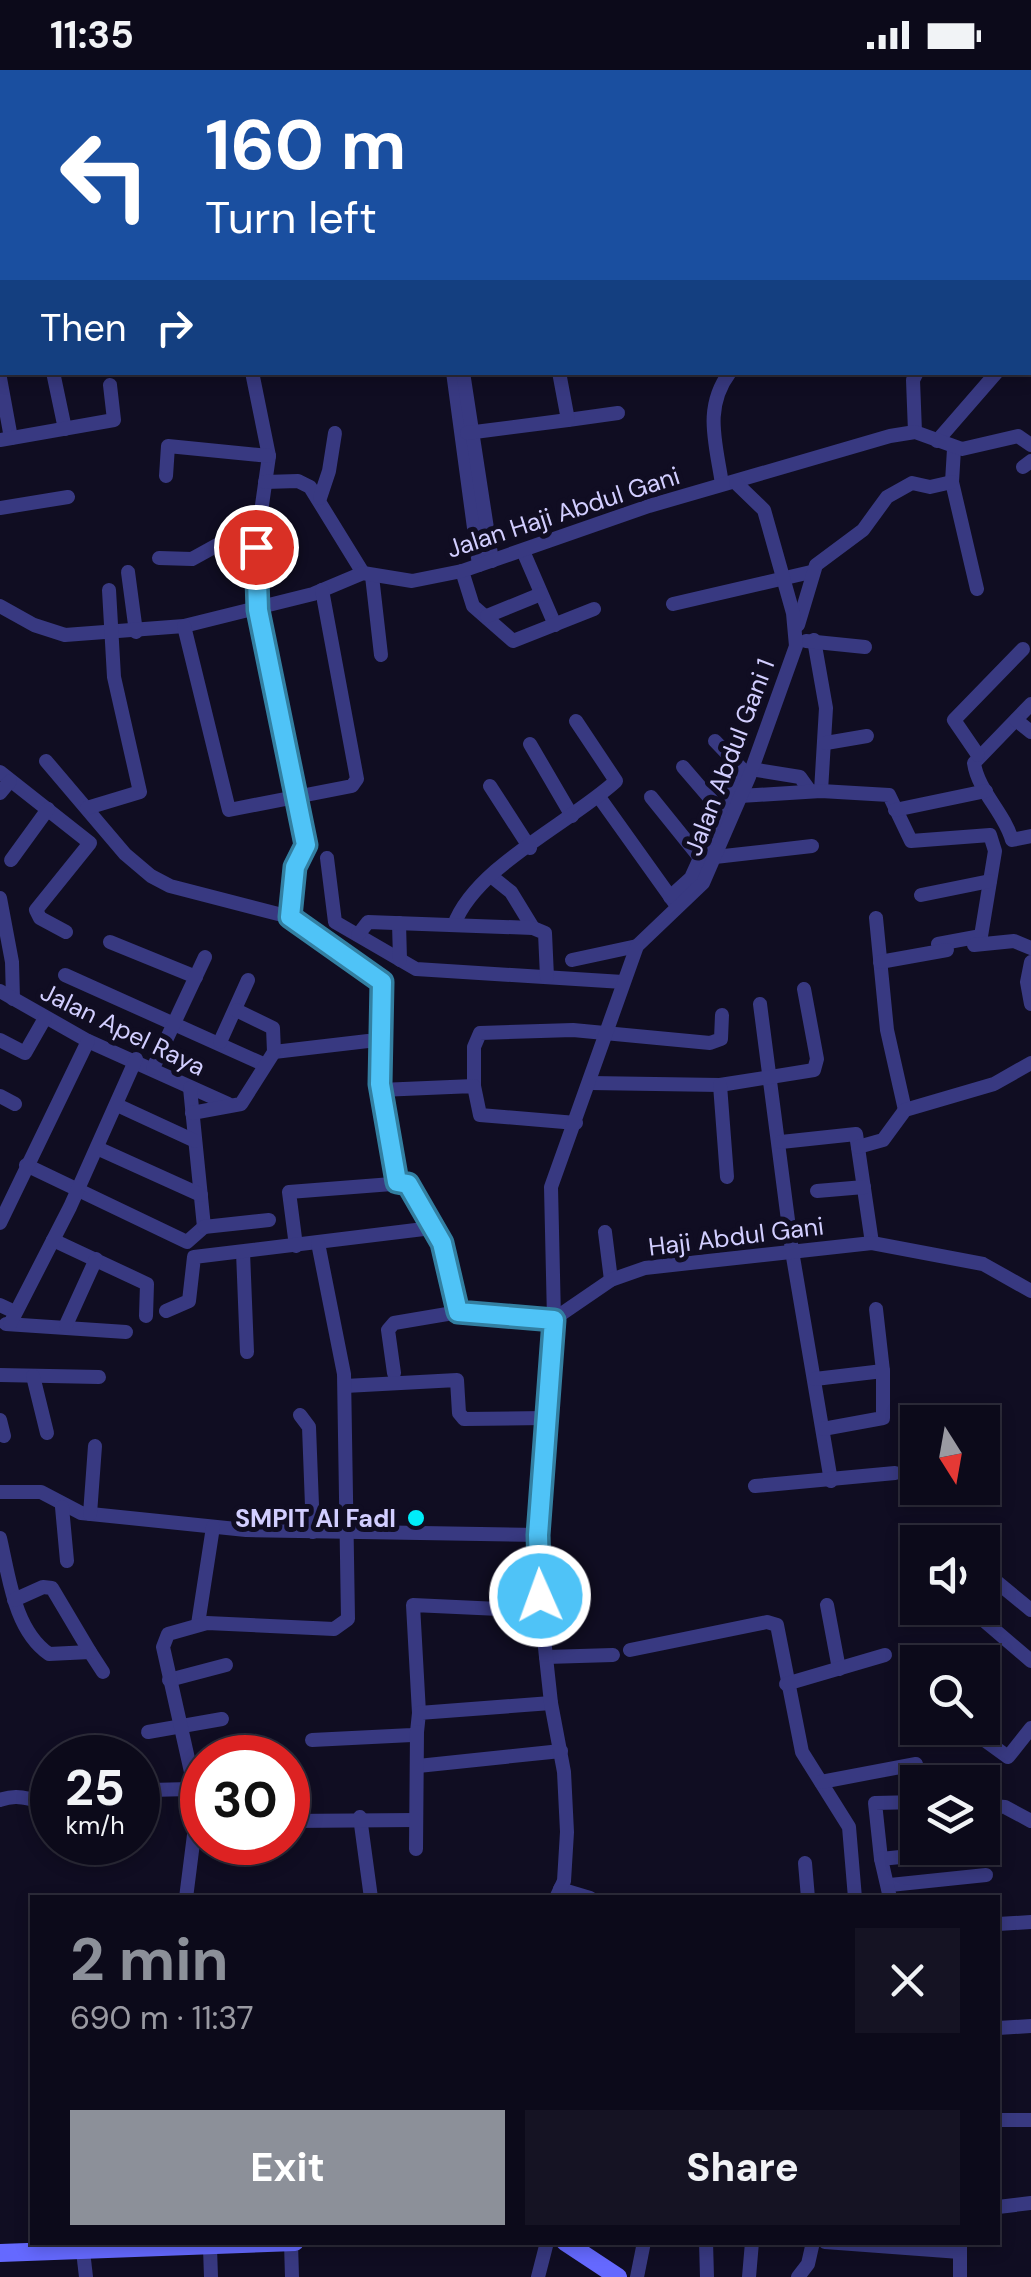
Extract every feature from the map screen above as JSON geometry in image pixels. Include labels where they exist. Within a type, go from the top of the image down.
[{"type":"street","points":[[54,375],[66,428]]},
{"type":"street","points":[[253,375],[269,456],[260,522],[258,610],[292,797],[306,850],[295,867],[290,917]]},
{"type":"street","points":[[455,375],[486,563]]},
{"type":"street","points":[[463,375],[467,433]]},
{"type":"street","points":[[560,375],[568,420]]},
{"type":"street","points":[[717,375],[719,389]]},
{"type":"street","points":[[728,375],[719,389],[712,420],[729,483],[764,510],[796,636],[864,647]]},
{"type":"street","points":[[916,375],[915,432],[954,449],[1018,436],[1031,445]]},
{"type":"street","points":[[937,441],[994,375]]},
{"type":"street","points":[[0,378],[6,439],[114,420],[110,386]]},
{"type":"street","points":[[467,433],[618,413]]},
{"type":"street","name":"Jalan Haji Abdul Gani","points":[[6,609],[34,625],[65,635],[184,626],[258,610],[368,574],[412,581],[462,571],[846,446],[915,432]]},
{"type":"street","points":[[320,498],[330,471],[334,434]]},
{"type":"street","points":[[166,476],[168,446],[269,456]]},
{"type":"street","points":[[954,449],[952,482],[978,589]]},
{"type":"street","points":[[265,482],[298,482],[320,498],[368,574],[380,655]]},
{"type":"street","points":[[673,604],[812,572],[863,530],[887,497],[903,486],[912,482],[930,487],[952,482]]},
{"type":"street","points":[[0,508],[68,497]]},
{"type":"street","points":[[159,558],[192,560],[260,522]]},
{"type":"street","points":[[523,551],[555,625]]},
{"type":"street","points":[[462,571],[473,606],[513,641],[594,609]]},
{"type":"street","points":[[128,572],[136,632]]},
{"type":"street","name":"Jalan Abdul Gani 1","points":[[554,1320],[552,1187],[637,946],[675,903],[703,883],[708,858],[752,769],[796,636],[812,572]]},
{"type":"street","points":[[87,808],[140,792],[114,677],[110,590]]},
{"type":"street","points":[[184,626],[229,810],[352,786],[357,779],[322,590]]},
{"type":"street","points":[[488,616],[541,594]]},
{"type":"street","points":[[814,640],[824,677],[826,743],[816,791]]},
{"type":"street","points":[[978,755],[954,720],[1023,650]]},
{"type":"street","points":[[1031,704],[978,755],[975,771],[1002,812],[1012,840],[1031,836]]},
{"type":"street","points":[[454,926],[462,906],[491,876],[617,780],[576,720]]},
{"type":"street","points":[[1016,720],[1031,732]]},
{"type":"street","points":[[826,743],[867,736]]},
{"type":"street","points":[[708,858],[720,810],[740,768],[714,742]]},
{"type":"street","points":[[530,744],[572,816]]},
{"type":"street","points":[[46,761],[125,854],[152,876],[170,886],[290,917],[382,982],[380,1090],[397,1182]]},
{"type":"street","points":[[683,766],[720,810]]},
{"type":"street","points":[[752,769],[800,777],[816,791]]},
{"type":"street","points":[[3,782],[48,809],[90,842],[36,910],[40,918],[66,932]]},
{"type":"street","points":[[490,786],[530,848]]},
{"type":"street","points":[[740,796],[816,791],[889,796],[911,840],[990,835],[995,850],[981,936],[938,944]]},
{"type":"street","points":[[895,810],[986,791]]},
{"type":"street","points":[[651,796],[708,858]]},
{"type":"street","points":[[598,797],[675,903]]},
{"type":"street","points":[[11,860],[48,809]]},
{"type":"street","points":[[708,858],[812,846]]},
{"type":"street","points":[[327,858],[335,922],[420,970],[623,982]]},
{"type":"street","points":[[491,876],[511,892],[533,928]]},
{"type":"street","points":[[920,894],[990,881]]},
{"type":"street","points":[[0,898],[6,995]]},
{"type":"street","points":[[876,918],[887,1030],[905,1110]]},
{"type":"street","points":[[358,936],[368,922],[533,928],[545,932],[547,977]]},
{"type":"street","points":[[399,923],[400,960]]},
{"type":"street","points":[[880,962],[999,941],[1031,948]]},
{"type":"street","points":[[110,942],[196,977]]},
{"type":"street","points":[[572,960],[637,946]]},
{"type":"street","points":[[153,1068],[205,957]]},
{"type":"street","points":[[1031,962],[1027,982],[1031,1004]]},
{"type":"street","points":[[65,975],[174,1024],[269,1058],[368,1042]]},
{"type":"street","points":[[220,1042],[248,980]]},
{"type":"street","points":[[590,1083],[720,1085],[772,1078],[818,1066],[804,990]]},
{"type":"street","name":"Jalan Apel Raya","points":[[6,995],[88,1040],[228,1104]]},
{"type":"street","points":[[760,1004],[781,1142],[792,1250],[831,1481]]},
{"type":"street","points":[[192,1114],[241,1104],[269,1058],[273,1028],[236,1010]]},
{"type":"street","points":[[576,1123],[480,1115],[474,1086],[474,1046],[480,1032],[608,1032],[717,1042],[721,1039],[722,1015]]},
{"type":"street","points":[[0,1040],[24,1053],[45,1018]]},
{"type":"street","points":[[0,1222],[88,1040]]},
{"type":"street","points":[[8,1320],[53,1240],[136,1059]]},
{"type":"street","points":[[858,1147],[883,1140],[905,1110],[994,1084],[1031,1063]]},
{"type":"street","points":[[720,1085],[727,1176]]},
{"type":"street","points":[[380,1090],[474,1086]]},
{"type":"street","points":[[190,1088],[204,1227]]},
{"type":"street","points":[[0,1096],[15,1104]]},
{"type":"street","points":[[117,1105],[195,1141]]},
{"type":"street","points":[[781,1142],[852,1133],[857,1136],[872,1244]]},
{"type":"street","points":[[97,1148],[200,1195]]},
{"type":"street","points":[[26,1165],[76,1193],[187,1242],[204,1227],[270,1220]]},
{"type":"street","points":[[296,1246],[289,1192],[408,1184],[442,1243],[458,1312]]},
{"type":"street","points":[[816,1191],[864,1188]]},
{"type":"street","points":[[166,1311],[190,1300],[194,1257],[432,1228]]},
{"type":"street","points":[[605,1232],[611,1280]]},
{"type":"street","points":[[53,1240],[146,1284],[146,1316]]},
{"type":"street","points":[[182,1735],[164,1639],[198,1624],[334,1629],[344,1626],[350,1609],[344,1531],[344,1386],[318,1243]]},
{"type":"street","name":"Haji Abdul Gani","points":[[554,1320],[611,1280],[645,1268],[872,1244],[983,1264],[1031,1291]]},
{"type":"street","points":[[243,1252],[248,1352]]},
{"type":"street","points":[[66,1325],[96,1259]]},
{"type":"street","points":[[0,1305],[8,1320]]},
{"type":"street","points":[[823,1429],[883,1418],[876,1308]]},
{"type":"street","points":[[394,1373],[389,1326],[458,1312],[554,1320],[538,1535],[550,1703],[561,1751],[568,1832],[558,1893]]},
{"type":"street","points":[[8,1320],[126,1332]]},
{"type":"street","points":[[815,1379],[883,1371]]},
{"type":"street","points":[[0,1375],[98,1377]]},
{"type":"street","points":[[33,1376],[47,1433]]},
{"type":"street","points":[[344,1386],[457,1380],[459,1414],[464,1420],[545,1418]]},
{"type":"street","points":[[300,1416],[309,1427],[313,1532]]},
{"type":"street","points":[[0,1420],[4,1436]]},
{"type":"street","points":[[90,1514],[95,1446]]},
{"type":"street","points":[[755,1486],[894,1474]]},
{"type":"street","points":[[0,1492],[41,1492],[62,1507],[90,1514],[213,1527],[538,1535]]},
{"type":"street","points":[[62,1507],[67,1561]]},
{"type":"street","points":[[198,1624],[213,1527]]},
{"type":"street","points":[[0,1538],[14,1600],[43,1650],[62,1656],[90,1652]]},
{"type":"street","points":[[1000,1585],[1031,1610]]},
{"type":"street","points":[[14,1600],[42,1586],[52,1588],[103,1672]]},
{"type":"street","points":[[416,1848],[420,1713],[413,1605],[541,1611]]},
{"type":"street","points":[[826,1605],[839,1669]]},
{"type":"street","points":[[630,1650],[774,1622],[802,1752],[849,1827],[855,1895]]},
{"type":"street","points":[[989,1625],[1031,1660]]},
{"type":"street","points":[[786,1684],[885,1654]]},
{"type":"street","points":[[546,1657],[613,1655]]},
{"type":"street","points":[[169,1680],[226,1665]]},
{"type":"street","points":[[420,1713],[550,1703]]},
{"type":"street","points":[[148,1732],[222,1719]]},
{"type":"street","points":[[992,1745],[1008,1756],[1031,1728]]},
{"type":"street","points":[[312,1740],[417,1732]]},
{"type":"street","points":[[418,1766],[561,1751]]},
{"type":"street","points":[[821,1782],[916,1764]]},
{"type":"street","points":[[0,1800],[18,1795],[30,1799]]},
{"type":"street","points":[[900,1802],[874,1802],[881,1859],[890,1891],[986,1875]]},
{"type":"street","points":[[1000,1806],[1031,1821]]},
{"type":"street","points":[[360,1817],[371,1895]]},
{"type":"street","points":[[310,1820],[416,1820]]},
{"type":"street","points":[[881,1859],[900,1857]]},
{"type":"street","points":[[805,1862],[808,1895]]},
{"type":"street","points":[[187,1895],[192,1865]]},
{"type":"street","points":[[1000,1924],[1031,1922]]},
{"type":"street","points":[[1000,2028],[1031,2026]]},
{"type":"street","points":[[1000,2120],[1031,2120]]},
{"type":"street","points":[[1000,2207],[1031,2204]]},
{"type":"street","points":[[0,2253],[54,2247],[83,2251],[260,2245]]},
{"type":"street","points":[[292,2277],[293,2245]]},
{"type":"street","points":[[538,2277],[546,2245]]},
{"type":"street","points":[[569,2245],[593,2269],[618,2277]]},
{"type":"street","points":[[637,2277],[643,2245]]},
{"type":"street","points":[[706,2245],[707,2277]]},
{"type":"street","points":[[749,2277],[752,2245]]},
{"type":"street","points":[[798,2277],[808,2264],[812,2245]]},
{"type":"street","points":[[896,2245],[960,2247],[960,2277]]},
{"type":"street","points":[[210,2248],[210,2277]]},
{"type":"street","points":[[83,2251],[86,2277]]},
{"type":"place","name":"SMPIT Al Fadl","points":[[416,1518]]},
{"type":"route","points":[[256,547],[258,610],[292,797],[306,845],[296,862],[290,917],[382,982],[378,1024],[380,1084],[397,1182],[408,1184],[442,1243],[458,1312],[554,1320],[538,1535],[540,1596]]}]
